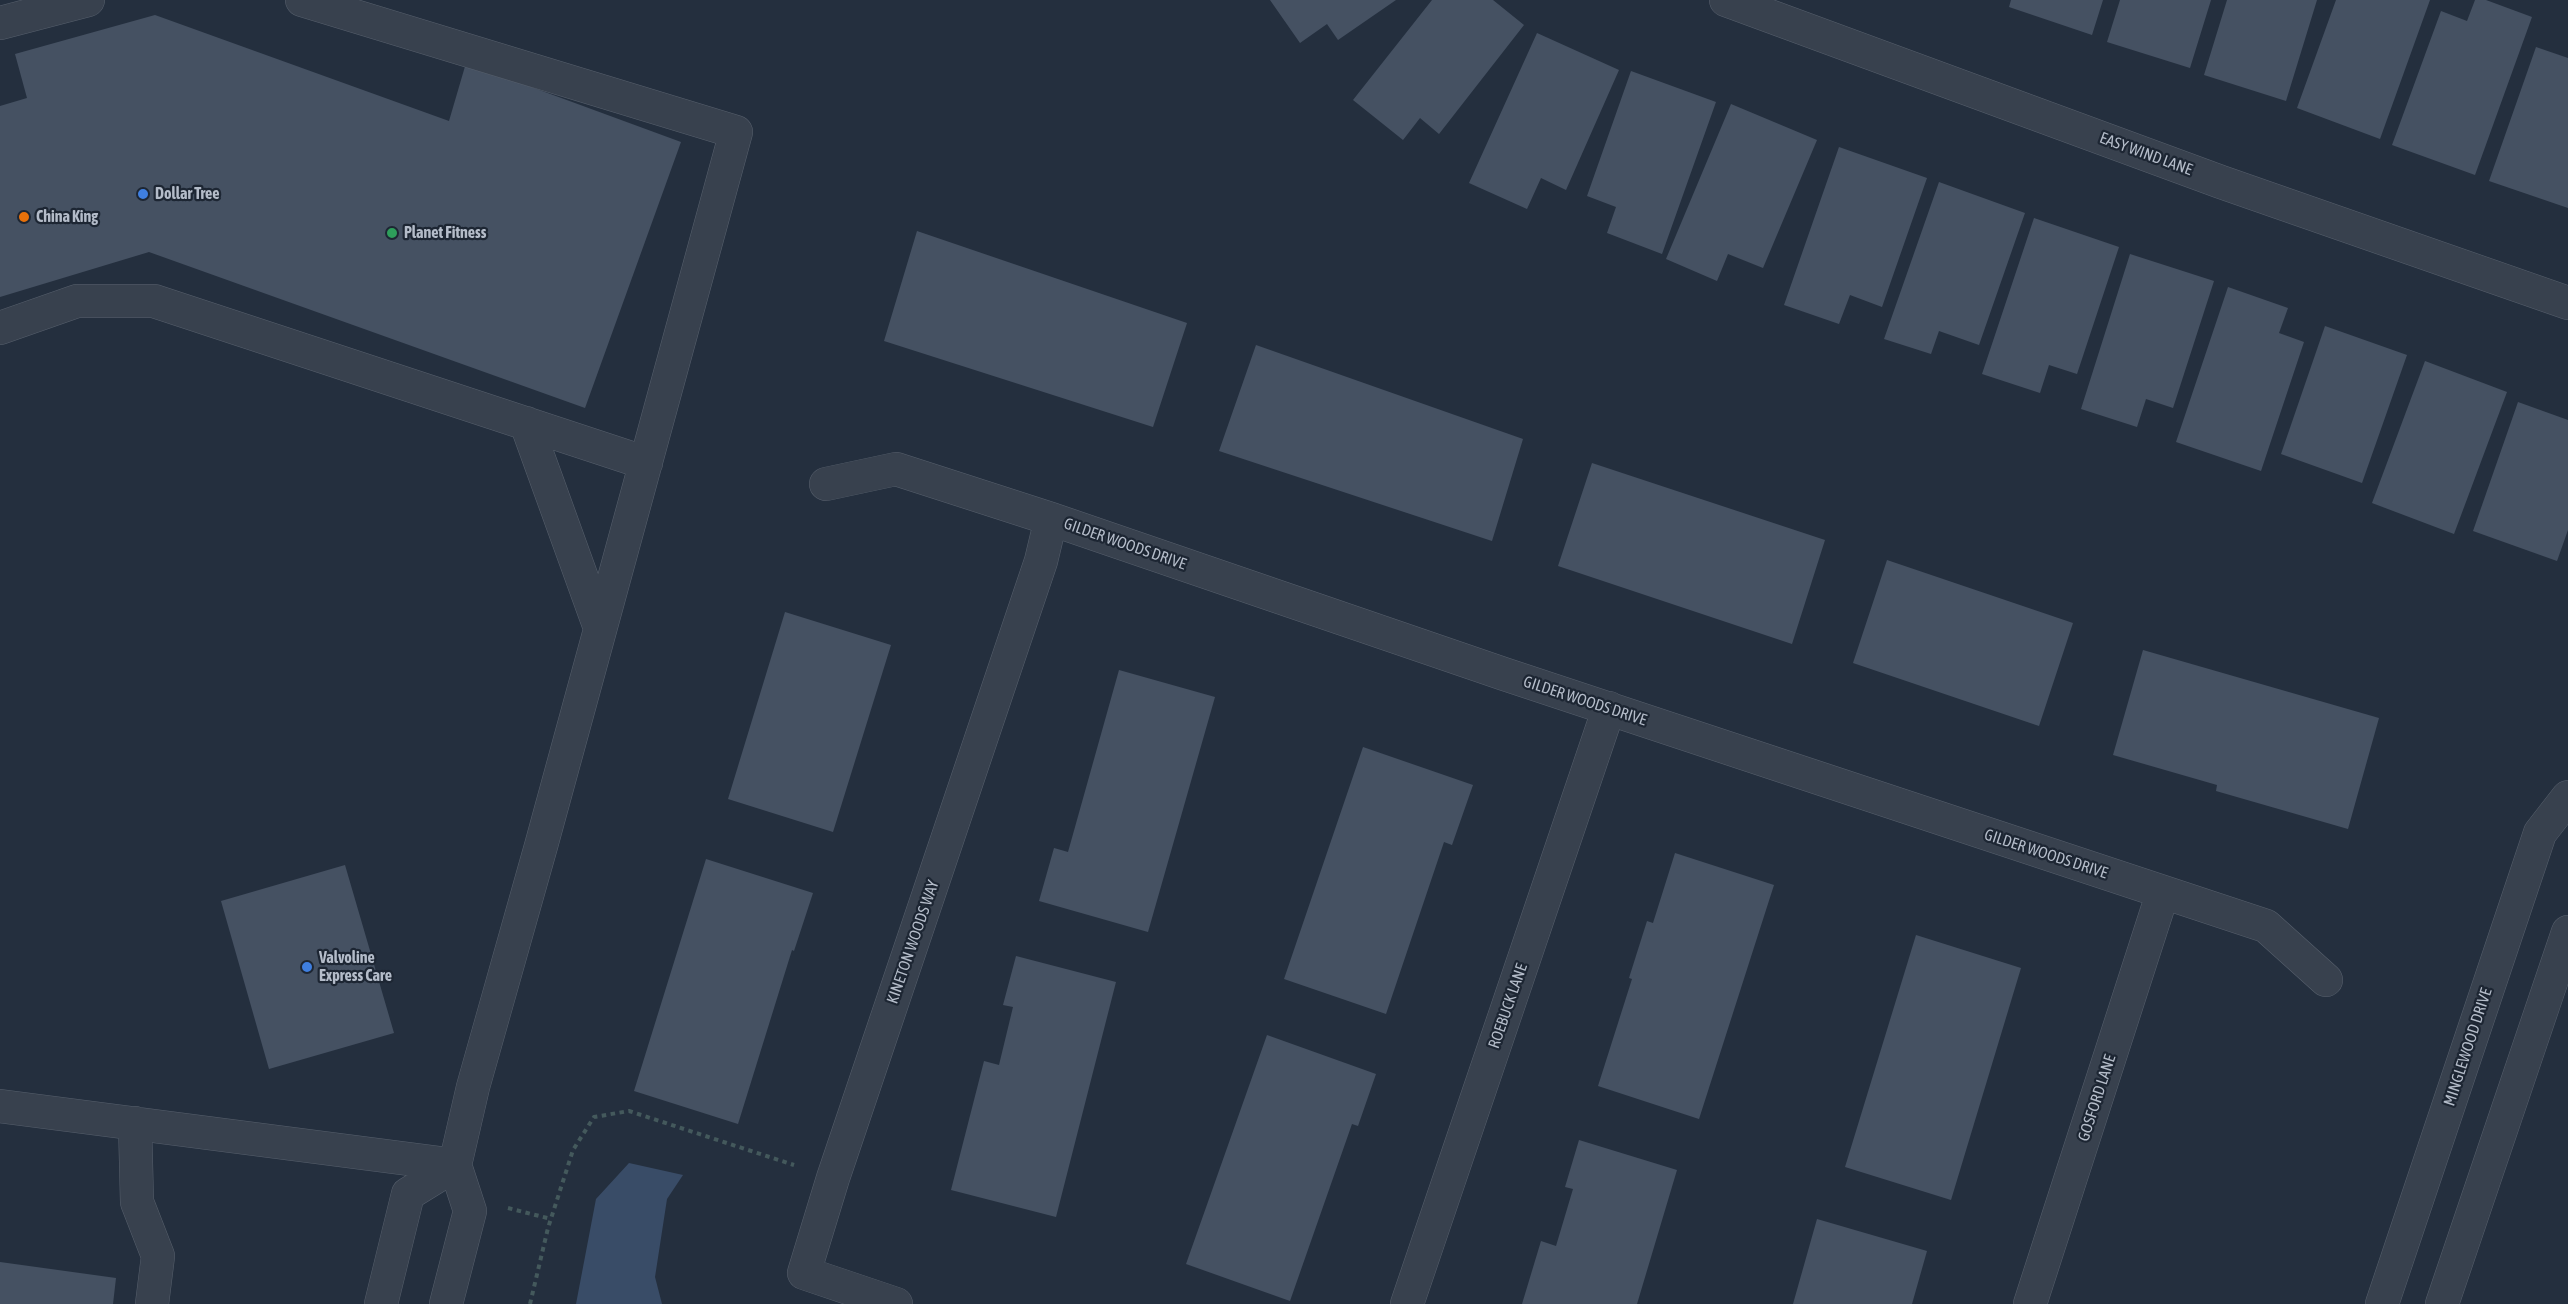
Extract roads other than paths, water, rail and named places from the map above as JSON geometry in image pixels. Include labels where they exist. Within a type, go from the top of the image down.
[{"type":"street","points":[[0,23],[88,0]]},
{"type":"street","points":[[302,0],[736,132],[473,1087],[455,1165],[470,1211],[446,1304]]},
{"type":"street","name":"EASY WIND LANE","points":[[1726,0],[2210,178],[2568,303]]},
{"type":"street","points":[[0,328],[77,301],[154,301],[646,463]]},
{"type":"street","points":[[526,423],[600,628]]},
{"type":"street","name":"GILDER WOODS DRIVE","points":[[826,484],[896,469],[1051,519],[1609,708],[2265,926],[2326,980]]},
{"type":"street","name":"KINETON WOODS WAY","points":[[896,1304],[804,1273],[833,1178],[1041,561],[1051,519]]},
{"type":"street","name":"ROEBUCK LANE","points":[[1407,1304],[1609,708]]},
{"type":"street","name":"MINGLEWOOD DRIVE","points":[[2382,1304],[2540,833],[2568,797]]},
{"type":"street","name":"GOSFORD LANE","points":[[2034,1303],[2163,892]]},
{"type":"street","points":[[2442,1304],[2568,932]]},
{"type":"street","points":[[0,1106],[455,1165]]},
{"type":"street","points":[[135,1123],[137,1202],[158,1256],[152,1304]]},
{"type":"street","points":[[381,1304],[408,1194],[455,1165]]},
{"type":"water","points":[[629,1163],[683,1175],[667,1199],[655,1277],[662,1304],[576,1304],[596,1199]]},
{"type":"place","name":"Dollar Tree","points":[[143,194]]},
{"type":"place","name":"China King","points":[[24,217]]},
{"type":"place","name":"Planet Fitness","points":[[392,233]]},
{"type":"place","name":"Valvoline Express Care","points":[[307,967]]}]
